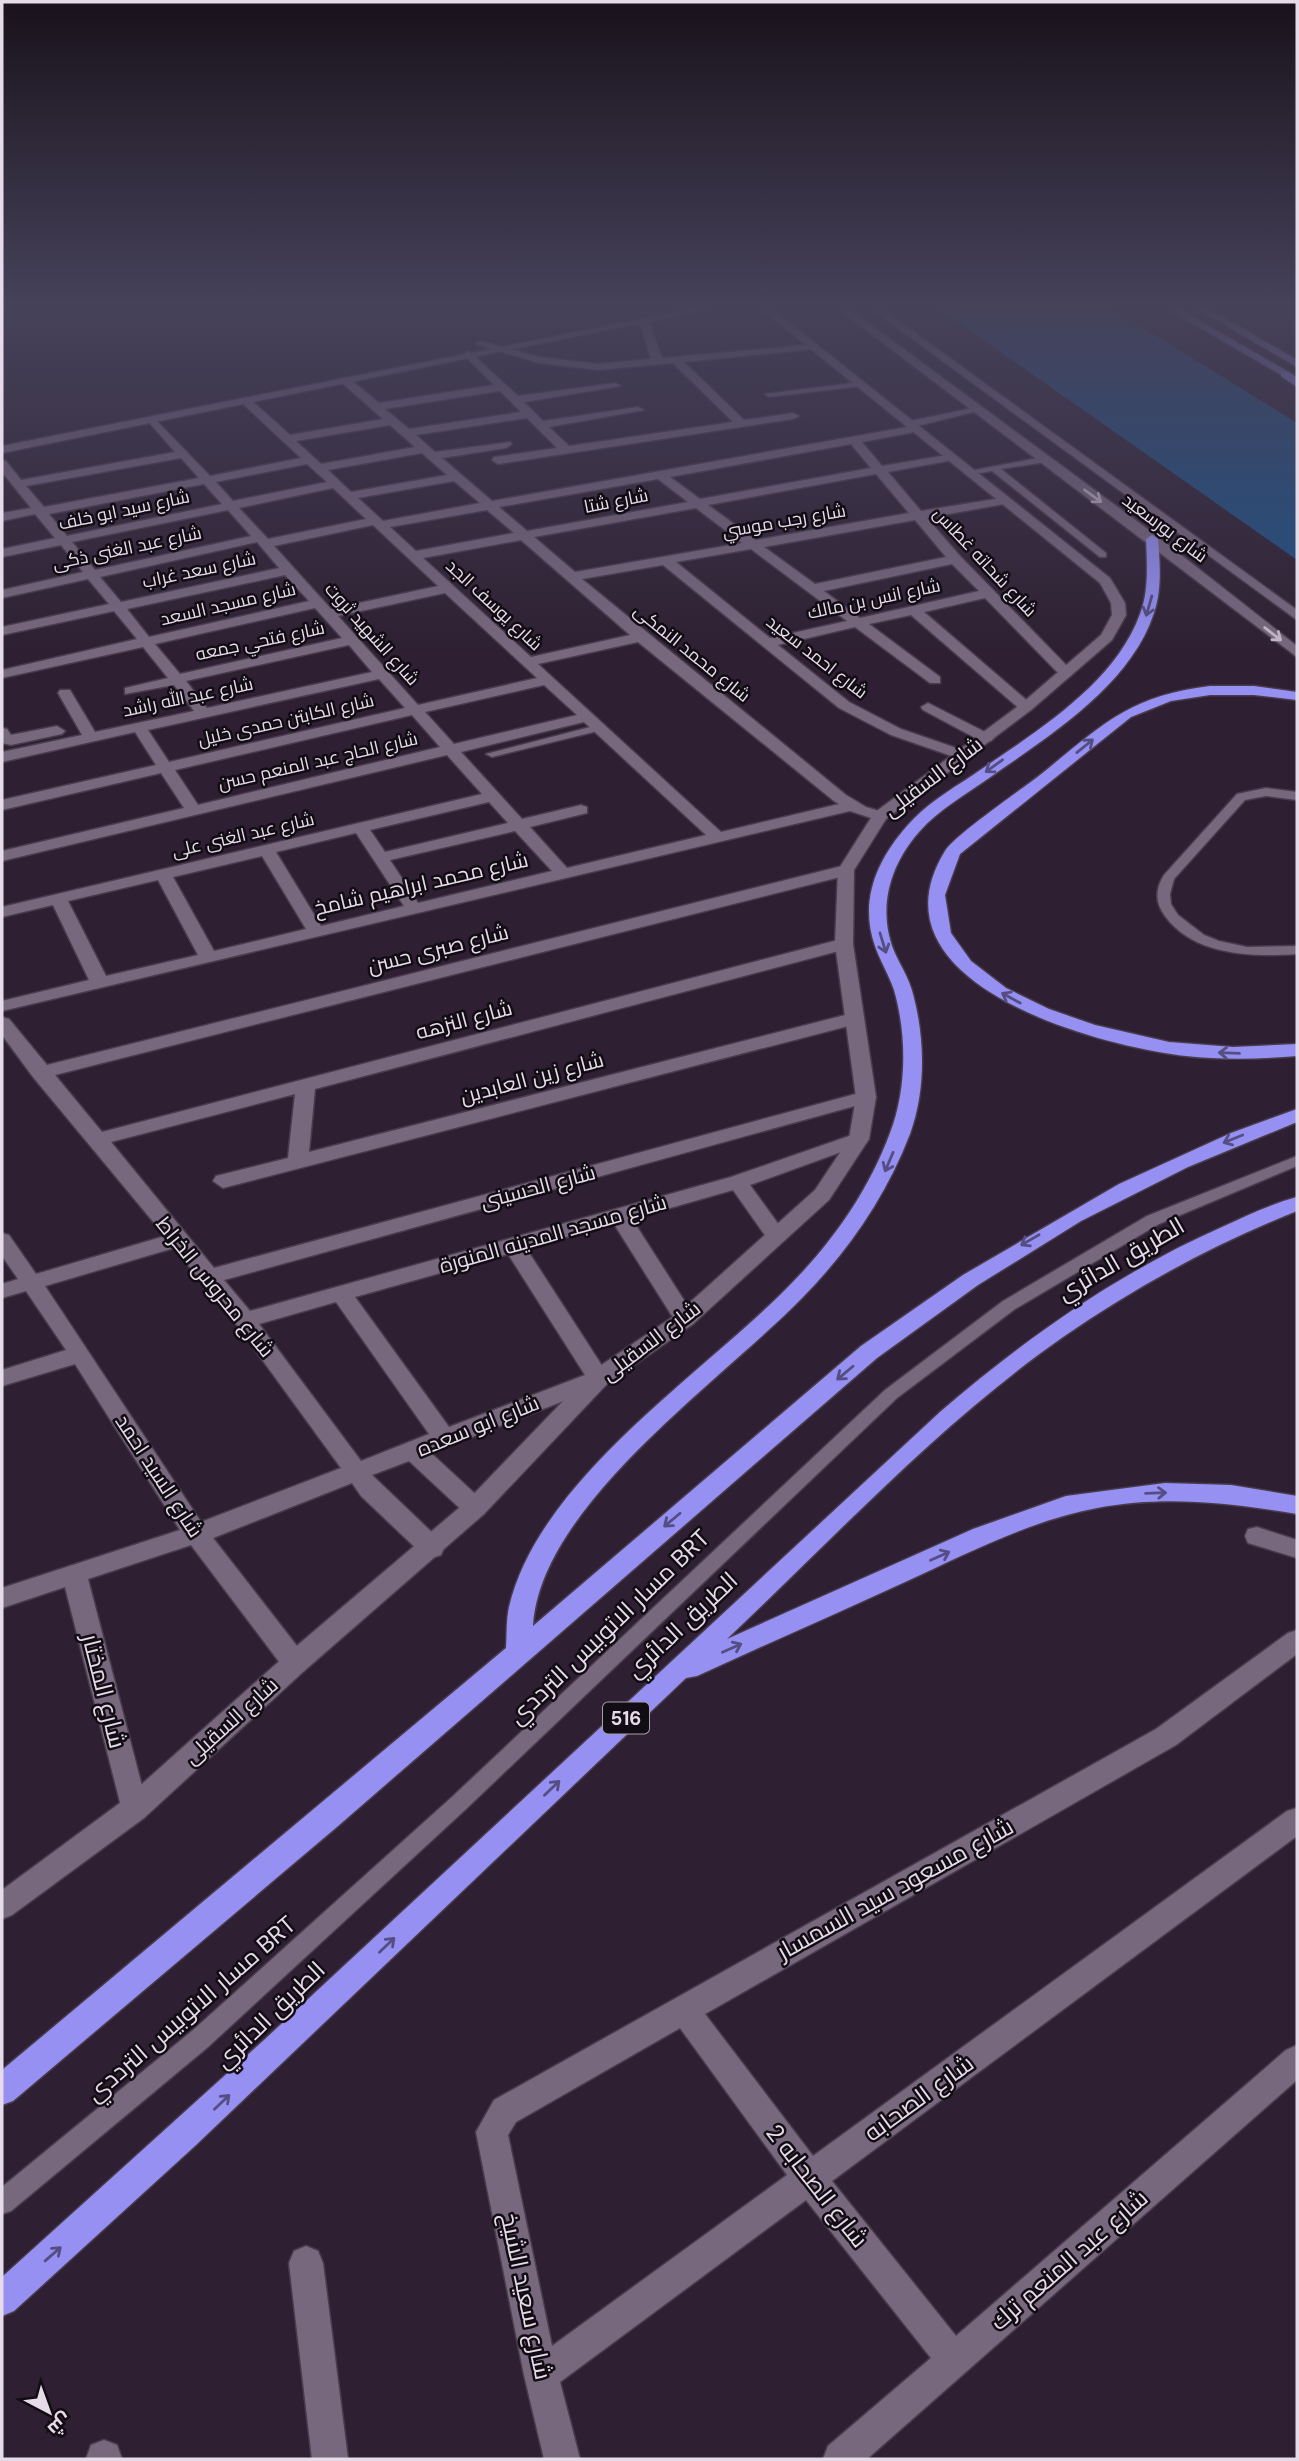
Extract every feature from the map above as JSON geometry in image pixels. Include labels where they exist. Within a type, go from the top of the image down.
[{"type":"highway","points":[[519,1650],[522,1606],[536,1570],[553,1537],[593,1481],[820,1267],[872,1198],[902,1129],[913,1067],[908,1013],[879,927],[878,893],[884,872],[908,832],[926,815],[1065,713],[1116,667],[1145,620],[1152,597],[1152,538]]},
{"type":"highway","points":[[1297,696],[1257,690],[1203,691],[1155,700],[1132,710],[953,852],[939,879],[936,894],[940,926],[959,959],[974,975],[995,989],[1046,1015],[1106,1035],[1171,1048],[1240,1053],[1297,1050]]},
{"type":"highway","points":[[2,2090],[307,1835],[519,1650],[869,1352],[943,1296],[1019,1246],[1095,1202],[1173,1164],[1297,1115]]},
{"type":"highway","name":"الطريق الدائري","points":[[2,2299],[153,2167],[670,1676],[981,1388],[1053,1335],[1169,1261],[1297,1203]]},
{"type":"highway","points":[[670,1676],[999,1529],[1066,1505],[1102,1498],[1178,1492],[1224,1494],[1297,1505]]},
{"type":"street","points":[[2,442],[96,423]]},
{"type":"street","points":[[2,450],[139,423]]},
{"type":"street","name":"شارع الشهيد ثروت","points":[[156,423],[563,874]]},
{"type":"street","name":"شارع يوسف الجد","points":[[270,423],[717,837]]},
{"type":"street","points":[[288,439],[382,423]]},
{"type":"street","name":"شارع محمد النمكى","points":[[395,423],[640,637],[851,806],[880,816]]},
{"type":"street","points":[[407,433],[473,423]]},
{"type":"street","points":[[540,425],[554,423]]},
{"type":"street","points":[[498,460],[566,450],[615,423]]},
{"type":"street","points":[[733,423],[748,423]]},
{"type":"street","name":"شارع السقيلى","points":[[2,1906],[134,1809],[295,1663],[432,1548],[475,1508],[599,1378],[685,1319],[822,1195],[859,1139],[866,1097],[844,944],[846,870],[864,833],[880,816],[1026,708],[1107,637],[1119,615],[1118,603],[1105,581],[908,423]]},
{"type":"street","name":"شارع عبد الغنى ذكى","points":[[2,594],[262,541],[490,506],[660,475],[812,442],[854,440],[924,423]]},
{"type":"street","name":"شارع بورسعيد","points":[[992,423],[1152,538],[1297,653]]},
{"type":"street","name":"شارع بورسعيد","points":[[1032,423],[1297,616]]},
{"type":"street","points":[[540,425],[566,450]]},
{"type":"street","name":"شارع شحاته غطاس","points":[[854,440],[955,559],[1066,673]]},
{"type":"street","points":[[2,517],[207,480],[314,464],[506,444]]},
{"type":"street","points":[[2,485],[183,454]]},
{"type":"street","name":"شارع شتا","points":[[413,556],[950,457]]},
{"type":"street","points":[[2,464],[204,713]]},
{"type":"street","points":[[660,475],[935,680]]},
{"type":"street","points":[[349,496],[457,477]]},
{"type":"street","name":"شارع سيد ابو خلف","points":[[2,553],[336,484]]},
{"type":"street","name":"شارع رجب موسي","points":[[571,577],[1004,500]]},
{"type":"street","points":[[812,589],[955,559]]},
{"type":"street","name":"شارع احمد سعيد","points":[[665,560],[766,643],[859,714],[896,732],[963,755]]},
{"type":"street","name":"شارع سعد غراب","points":[[2,631],[289,570]]},
{"type":"street","name":"شارع مسجد السعد","points":[[2,674],[146,642],[448,588]]},
{"type":"street","name":"شارع انس بن مالك","points":[[766,643],[990,593]]},
{"type":"street","points":[[914,610],[1026,708]]},
{"type":"street","points":[[527,662],[640,637]]},
{"type":"street","name":"شارع فتحي جمعه","points":[[131,691],[352,640]]},
{"type":"street","name":"شارع عبد الله راشد","points":[[2,757],[87,732],[139,727],[382,674]]},
{"type":"street","name":"شارع الكابتن حمدى خليل","points":[[2,805],[547,680]]},
{"type":"street","points":[[2,732],[6,739],[13,740],[87,732],[65,693]]},
{"type":"street","points":[[928,707],[986,737]]},
{"type":"street","name":"شارع الحاج عبد المنعم حسن","points":[[2,856],[451,749],[593,722]]},
{"type":"street","points":[[139,727],[193,810]]},
{"type":"street","name":"شارع عبد الغنى على","points":[[2,912],[493,796]]},
{"type":"street","name":"شارع محمد ابراهيم شامخ","points":[[2,1006],[851,806]]},
{"type":"street","points":[[380,858],[581,810]]},
{"type":"street","points":[[360,827],[414,909]]},
{"type":"street","points":[[267,849],[316,932]]},
{"type":"street","name":"شارع صبرى حسن","points":[[40,1073],[846,870]]},
{"type":"street","points":[[163,874],[208,957]]},
{"type":"street","points":[[58,898],[100,983]]},
{"type":"street","name":"شارع النزهه","points":[[96,1140],[844,944]]},
{"type":"street","name":"شارع زين العابدين","points":[[223,1181],[853,1018]]},
{"type":"street","name":"شارع محروس الخراط","points":[[3,1027],[245,1320],[358,1473],[401,1521],[432,1548]]},
{"type":"street","points":[[298,1162],[306,1085]]},
{"type":"street","name":"شارع الحسينى","points":[[209,1277],[866,1097]]},
{"type":"street","name":"شارع مسجد المدينه المنورة","points":[[245,1320],[738,1182],[859,1139]]},
{"type":"street","points":[[738,1182],[776,1236]]},
{"type":"street","points":[[619,1215],[685,1319]]},
{"type":"street","name":"شارع السيد احمد","points":[[2,1240],[80,1354],[196,1534],[295,1663]]},
{"type":"street","points":[[2,1291],[177,1240]]},
{"type":"street","points":[[513,1245],[599,1378]]},
{"type":"street","points":[[341,1293],[445,1439]]},
{"type":"street","points":[[2,1378],[80,1354]]},
{"type":"street","name":"شارع ابو سعده","points":[[2,1598],[196,1534],[599,1378]]},
{"type":"street","points":[[414,1451],[475,1508]]},
{"type":"street","points":[[1257,1536],[1297,1549]]},
{"type":"street","name":"شارع المختار","points":[[74,1574],[134,1809]]},
{"type":"street","name":"شارع مسعود سيد السمسار","points":[[492,2132],[498,2121],[515,2105],[1166,1737],[1297,1640]]},
{"type":"street","name":"شارع الصحابه","points":[[541,2375],[1297,1820]]},
{"type":"street","name":"شارع الصحابه 2","points":[[683,2008],[810,2179],[954,2360]]},
{"type":"street","name":"شارع عبد المنعم ترك","points":[[841,2459],[1297,2060]]},
{"type":"street","name":"شارع سعيد الشيخ","points":[[492,2132],[541,2375],[562,2459]]},
{"type":"street","points":[[306,2263],[330,2459]]},
{"type":"lane","points":[[969,472],[1043,460]]},
{"type":"lane","points":[[994,468],[1102,555]]},
{"type":"lane","points":[[492,754],[593,722]]},
{"type":"lane","points":[[1297,796],[1266,792],[1241,797],[1168,878],[1162,895],[1169,914],[1200,939],[1253,951],[1297,950]]},
{"type":"lane","name":"مسار الاتوبيس الترددي BRT","points":[[2,2202],[200,2039],[631,1643],[729,1546],[891,1394],[1009,1305],[1153,1220],[1297,1161]]},
{"type":"water","points":[[1102,423],[1297,423],[1297,560]]}]
